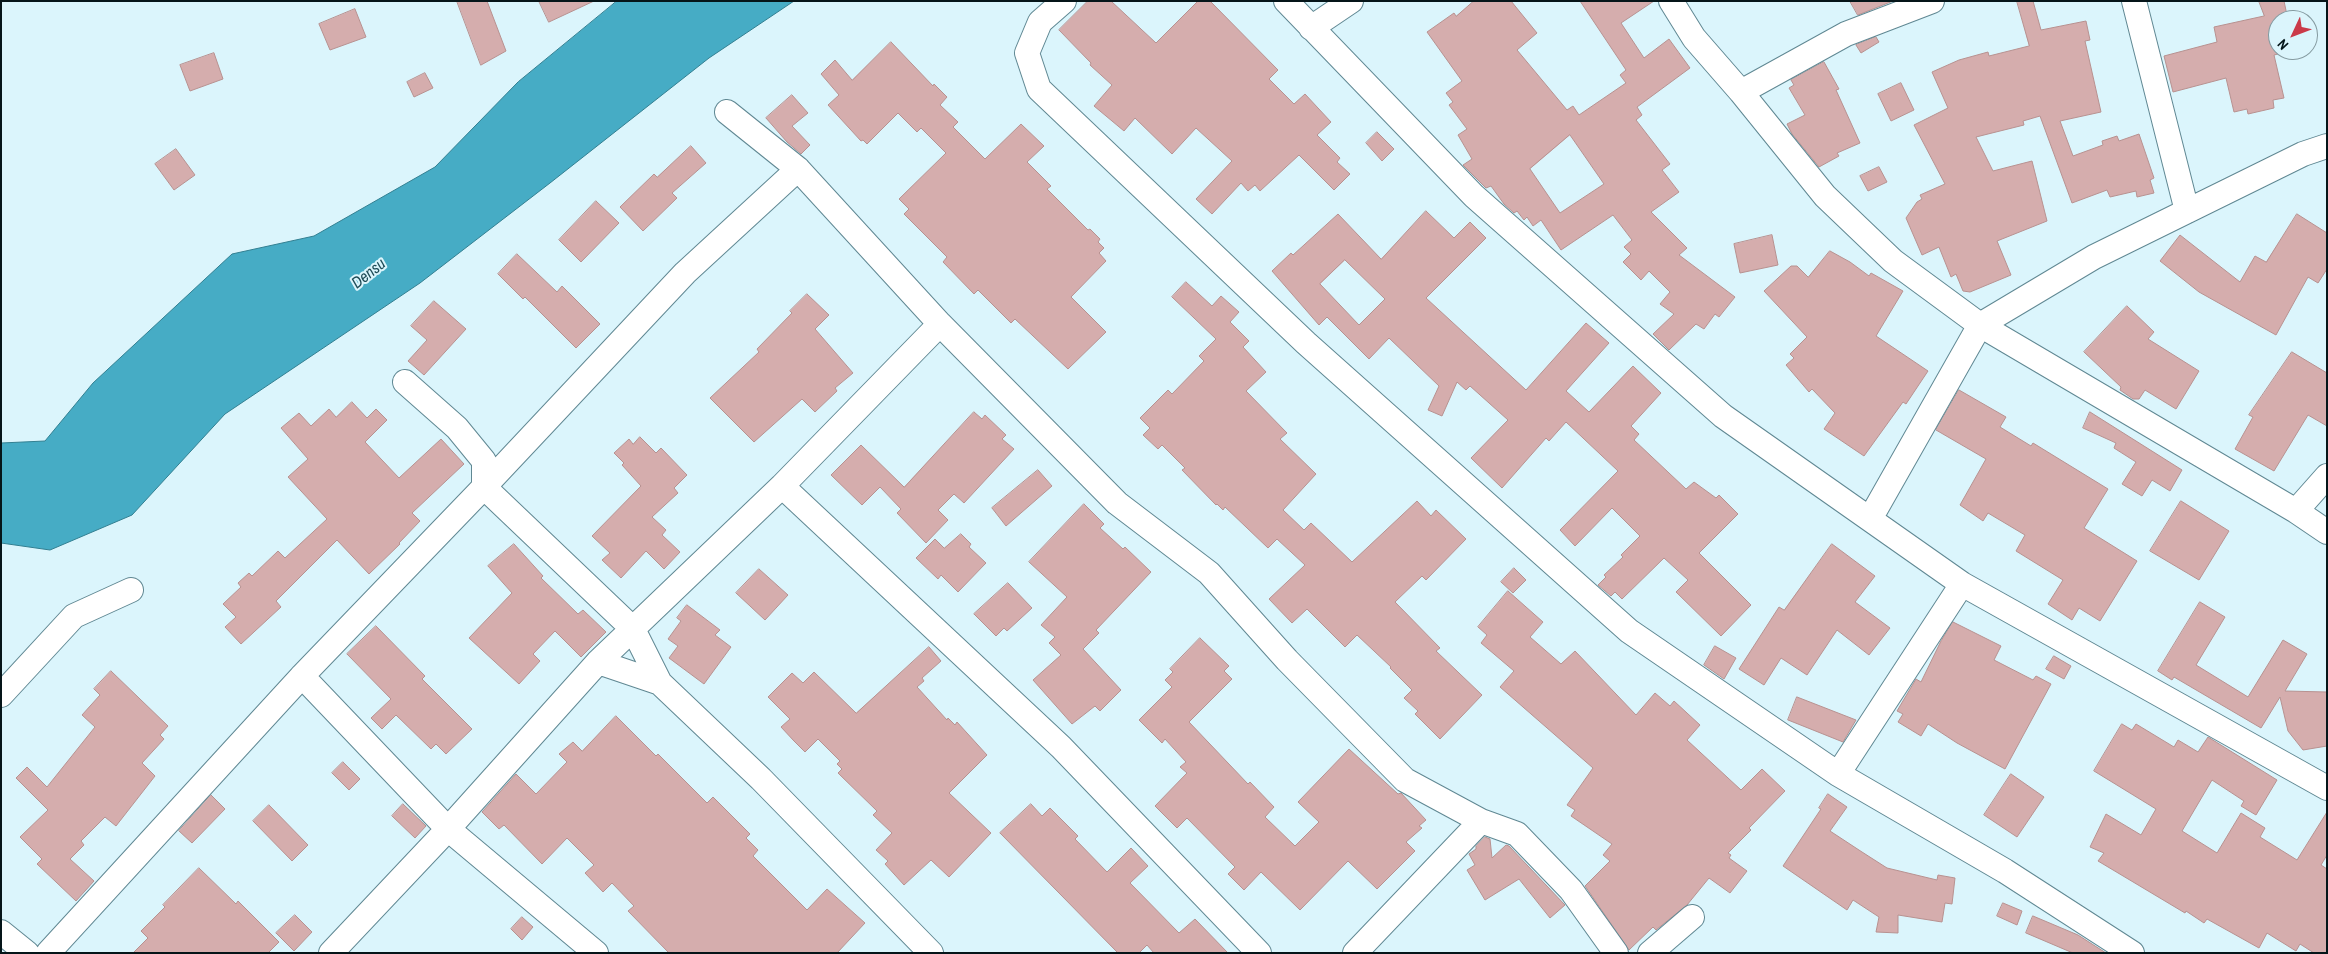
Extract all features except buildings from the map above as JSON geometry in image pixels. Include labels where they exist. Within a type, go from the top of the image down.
[{"type":"street","points":[[1064,1],[1040,22],[1027,53],[1039,89],[1306,344],[1629,631],[1838,774],[2005,870],[2132,953]]},
{"type":"street","points":[[1286,1],[1474,196],[1723,416],[1962,584],[2324,782]]},
{"type":"street","points":[[1311,28],[1351,1]]},
{"type":"street","points":[[1671,1],[1694,38],[1742,92],[1838,211],[1894,261],[1980,325],[2296,511],[2327,532]]},
{"type":"street","points":[[1742,92],[1846,34],[1932,1]]},
{"type":"street","points":[[2134,1],[2187,211]]},
{"type":"street","points":[[727,112],[798,169],[940,324],[1117,503],[1209,574],[1287,660],[1405,780],[1480,821],[1517,834],[1571,890],[1616,953]]},
{"type":"street","points":[[1870,519],[1980,325],[2094,258],[2303,154],[2327,146]]},
{"type":"street","points":[[48,953],[302,676],[484,487],[685,273],[798,169]]},
{"type":"street","points":[[331,953],[448,829],[598,662],[782,486],[940,324]]},
{"type":"street","points":[[405,382],[457,428],[484,461],[484,487],[633,629],[660,683],[761,779],[930,953]]},
{"type":"street","points":[[2296,511],[2327,476]]},
{"type":"street","points":[[782,486],[1060,747],[1259,953]]},
{"type":"street","points":[[1838,774],[1962,584]]},
{"type":"street","points":[[1,695],[74,616],[131,590]]},
{"type":"street","points":[[598,662],[660,683]]},
{"type":"street","points":[[302,676],[448,829],[596,953]]},
{"type":"street","points":[[1355,953],[1480,821]]},
{"type":"street","points":[[1650,953],[1692,917]]},
{"type":"street","points":[[1,932],[27,953]]},
{"type":"water","name":"Densu","points":[[617,1],[794,1],[709,58],[420,283],[225,414],[132,515],[50,550],[1,543],[1,443],[45,441],[93,383],[232,254],[314,236],[435,167],[518,82]]}]
